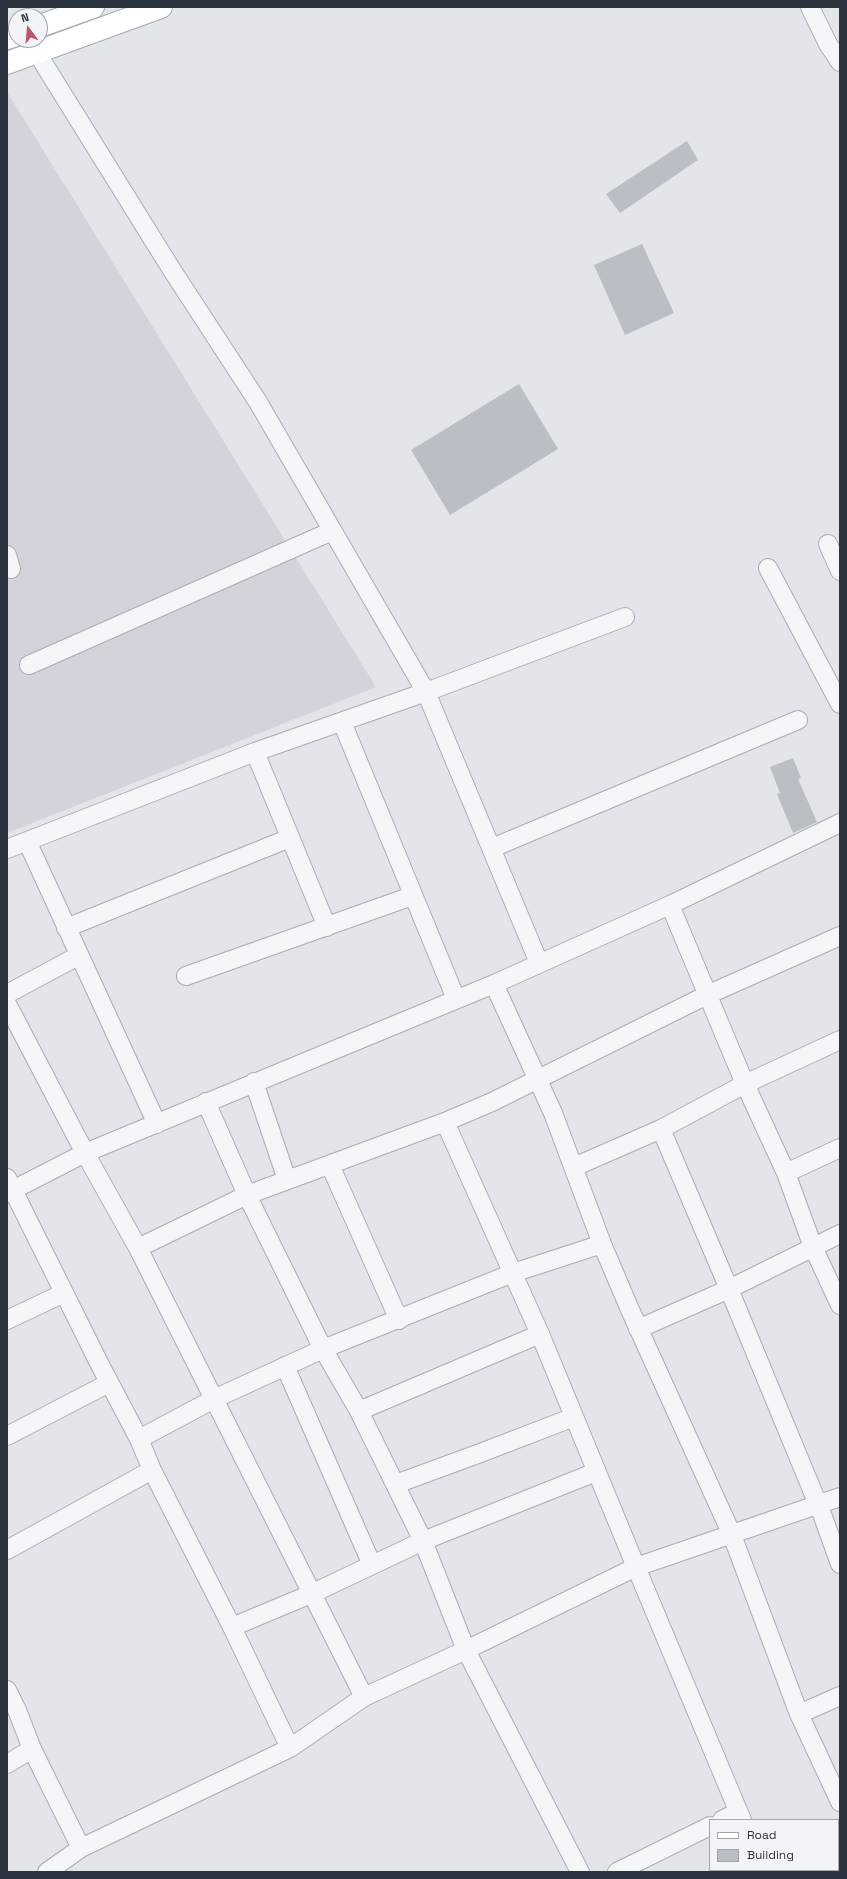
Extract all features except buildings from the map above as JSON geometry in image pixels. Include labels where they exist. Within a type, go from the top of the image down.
[{"type":"main road","points":[[48,23],[93,7]]},
{"type":"main road","points":[[48,41],[161,7]]},
{"type":"main road","points":[[7,64],[30,48]]},
{"type":"street","points":[[810,7],[828,44],[840,62]]},
{"type":"street","points":[[34,48],[170,267],[258,402],[426,692],[539,963]]},
{"type":"street","points":[[29,665],[332,531]]},
{"type":"street","points":[[828,544],[840,570]]},
{"type":"street","points":[[768,568],[840,704]]},
{"type":"street","points":[[7,849],[255,752],[426,692],[625,617]]},
{"type":"street","points":[[492,848],[798,720]]},
{"type":"street","points":[[342,722],[412,896],[456,999]]},
{"type":"street","points":[[255,752],[327,927]]},
{"type":"street","points":[[290,1748],[232,1628],[152,1470],[139,1439],[109,1384],[9,1187],[206,1102],[494,984],[670,905],[840,823]]},
{"type":"street","points":[[66,928],[290,838]]},
{"type":"street","points":[[27,841],[78,956],[157,1124]]},
{"type":"street","points":[[186,976],[412,896]]},
{"type":"street","points":[[670,905],[745,1084],[786,1173],[813,1247],[840,1305]]},
{"type":"street","points":[[138,1248],[247,1195],[445,1122],[492,1102],[707,995],[840,936]]},
{"type":"street","points":[[7,994],[78,956]]},
{"type":"street","points":[[494,984],[538,1080],[574,1167],[602,1244],[638,1329],[732,1535],[799,1714],[840,1802]]},
{"type":"street","points":[[7,1004],[85,1153],[138,1248],[364,1697]]},
{"type":"street","points":[[574,1167],[661,1129],[745,1084],[840,1040]]},
{"type":"street","points":[[254,1082],[288,1180]]},
{"type":"street","points":[[206,1102],[247,1195],[323,1349],[359,1411],[396,1484],[423,1541],[466,1650],[580,1872]]},
{"type":"street","points":[[445,1122],[540,1334],[740,1816],[726,1819]]},
{"type":"street","points":[[661,1129],[818,1504],[840,1564]]},
{"type":"street","points":[[786,1173],[840,1148]]},
{"type":"street","points":[[330,1165],[399,1320]]},
{"type":"street","points":[[638,1329],[729,1289],[840,1234]]},
{"type":"street","points":[[139,1439],[214,1399],[323,1349],[399,1320],[512,1273],[602,1244]]},
{"type":"street","points":[[7,1320],[64,1293]]},
{"type":"street","points":[[359,1411],[540,1334]]},
{"type":"street","points":[[285,1366],[372,1565]]},
{"type":"street","points":[[7,1436],[109,1384]]},
{"type":"street","points":[[396,1484],[574,1416]]},
{"type":"street","points":[[7,1550],[152,1470]]},
{"type":"street","points":[[232,1628],[311,1594],[423,1541],[596,1472]]},
{"type":"street","points":[[47,1872],[81,1848],[290,1748],[364,1697],[466,1650],[636,1567],[732,1535],[840,1496]]},
{"type":"street","points":[[7,1690],[17,1710],[32,1749],[81,1848]]},
{"type":"street","points":[[799,1714],[840,1696]]},
{"type":"street","points":[[7,1764],[32,1749]]},
{"type":"street","points":[[617,1872],[709,1826]]},
{"type":"shaded area","points":[[7,92],[376,687],[7,833]]}]
